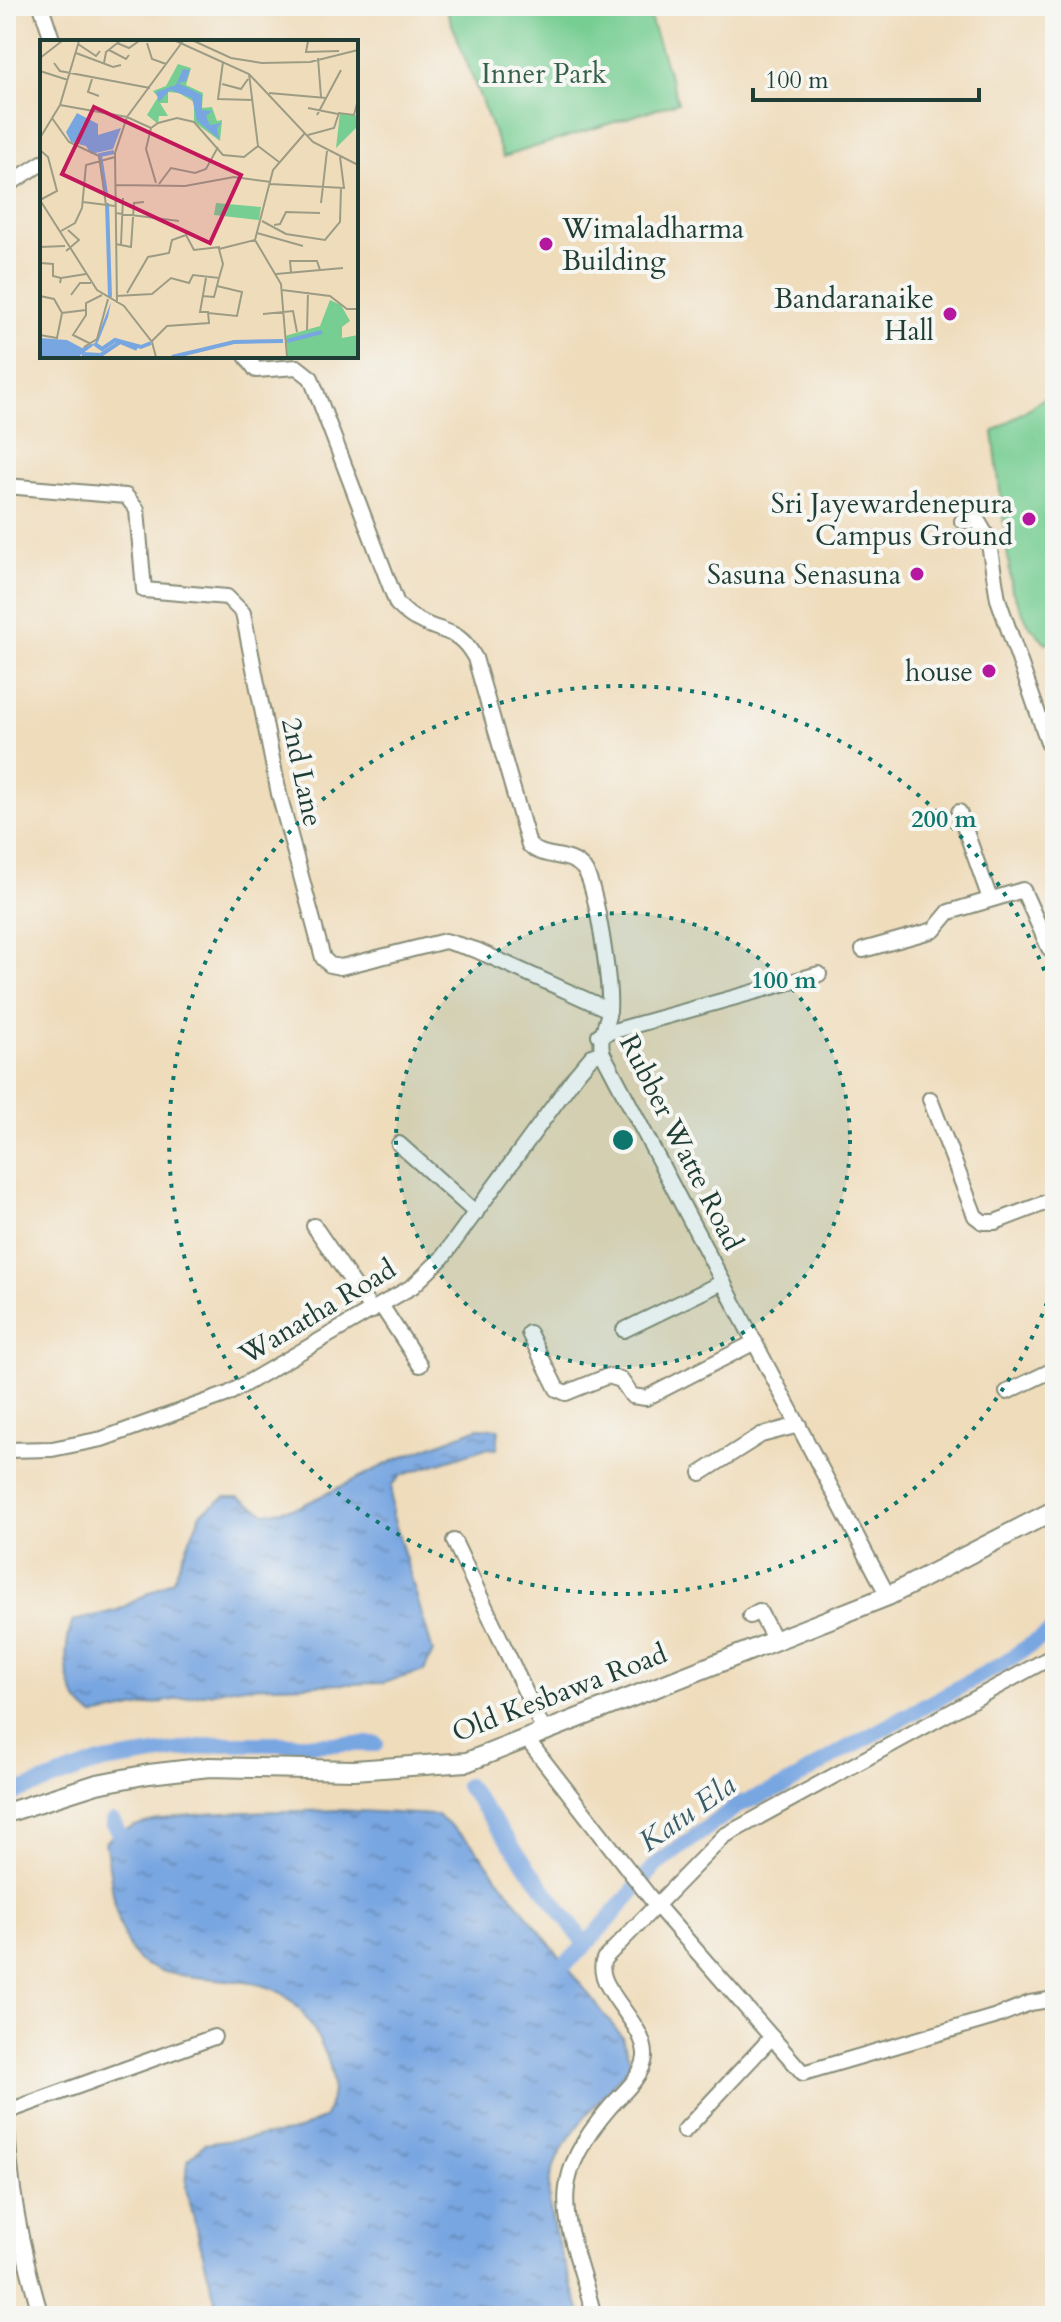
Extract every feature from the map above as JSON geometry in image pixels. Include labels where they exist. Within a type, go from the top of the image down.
[{"type":"main road","name":"Old Kesbawa Road","points":[[6,1813],[97,1784],[209,1767],[354,1770],[467,1762],[888,1596],[1055,1510]]},
{"type":"street","points":[[41,6],[52,40]]},
{"type":"street","points":[[6,186],[40,164]]},
{"type":"street","name":"Rubber Watte Road","points":[[247,358],[256,370],[297,367],[311,378],[397,604],[418,621],[444,628],[465,640],[475,658],[529,845],[537,853],[564,856],[583,867],[595,891],[609,1010],[599,1035],[602,1052],[888,1596]]},
{"type":"street","name":"2nd Lane","points":[[6,486],[126,496],[137,510],[144,590],[227,597],[243,613],[279,794],[323,958],[330,965],[341,967],[445,941],[476,950],[609,1010]]},
{"type":"street","points":[[962,521],[978,521],[988,538],[998,599],[1055,762]]},
{"type":"street","points":[[959,812],[990,899]]},
{"type":"street","points":[[863,950],[934,930],[949,912],[1023,890],[1049,948],[1055,953]]},
{"type":"street","points":[[599,1035],[819,974]]},
{"type":"street","name":"Wanatha Road","points":[[6,1450],[52,1449],[102,1439],[228,1394],[413,1286],[442,1258],[576,1075],[592,1056],[602,1052]]},
{"type":"street","points":[[930,1099],[975,1216],[983,1222],[995,1222],[1055,1199]]},
{"type":"street","points":[[399,1144],[476,1213]]},
{"type":"street","points":[[314,1226],[420,1365]]},
{"type":"street","points":[[624,1330],[723,1282]]},
{"type":"street","points":[[529,1333],[557,1389],[566,1393],[608,1376],[621,1380],[632,1396],[646,1398],[755,1342]]},
{"type":"street","points":[[1007,1392],[1055,1369]]},
{"type":"street","points":[[701,1473],[761,1435],[799,1425]]},
{"type":"street","points":[[454,1541],[544,1731]]},
{"type":"street","points":[[750,1616],[759,1611],[774,1639]]},
{"type":"street","points":[[594,2316],[566,2212],[564,2188],[572,2160],[642,2067],[645,2057],[637,2029],[604,1979],[602,1965],[654,1902],[737,1828],[1055,1655]]},
{"type":"street","points":[[526,1738],[629,1872],[803,2073],[994,2017],[1030,2003],[1055,1999]]},
{"type":"street","points":[[41,2316],[20,2245],[9,2183],[6,2111],[214,2037]]},
{"type":"street","points":[[684,2131],[772,2037]]},
{"type":"green space","name":"Inner Park","points":[[445,6],[646,6],[678,102],[503,157]]},
{"type":"green space","name":"Sri Jayewardenepura Campus Ground","points":[[1055,391],[1055,639],[1046,643],[1029,625],[1012,591],[993,432]]},
{"type":"water","points":[[478,1428],[499,1429],[497,1449],[486,1448],[402,1475],[392,1485],[392,1513],[433,1652],[424,1671],[383,1683],[238,1687],[94,1716],[76,1698],[66,1660],[73,1621],[118,1610],[173,1580],[201,1513],[225,1497],[239,1497],[265,1513],[299,1507],[395,1460]]},
{"type":"water","points":[[336,1810],[437,1815],[472,1844],[622,2037],[631,2064],[573,2132],[555,2163],[550,2179],[550,2210],[554,2228],[582,2316],[211,2316],[215,2300],[186,2189],[188,2160],[204,2144],[297,2131],[325,2117],[332,2090],[329,2064],[305,2017],[281,1993],[247,1982],[162,1971],[146,1965],[134,1955],[117,1915],[105,1842],[124,1830],[180,1816]]},
{"type":"waterway","name":"Katu Ela","points":[[467,1786],[586,1945],[656,1865],[740,1804],[783,1787],[842,1751],[1000,1665],[1055,1629]]},
{"type":"waterway","name":"Katu Ela","points":[[6,1796],[97,1763],[220,1744],[376,1744]]},
{"type":"waterway","points":[[113,1822],[127,1849]]},
{"type":"waterway","points":[[544,1968],[564,1965],[586,1945]]},
{"type":"place","name":"Wimaladharma Building","points":[[546,244]]},
{"type":"place","name":"Bandaranaike Hall","points":[[950,314]]},
{"type":"place","name":"Sri Jayewardenepura Campus Ground","points":[[1029,519]]},
{"type":"place","name":"Sasuna Senasuna","points":[[917,574]]},
{"type":"place","name":"house","points":[[989,671]]}]
